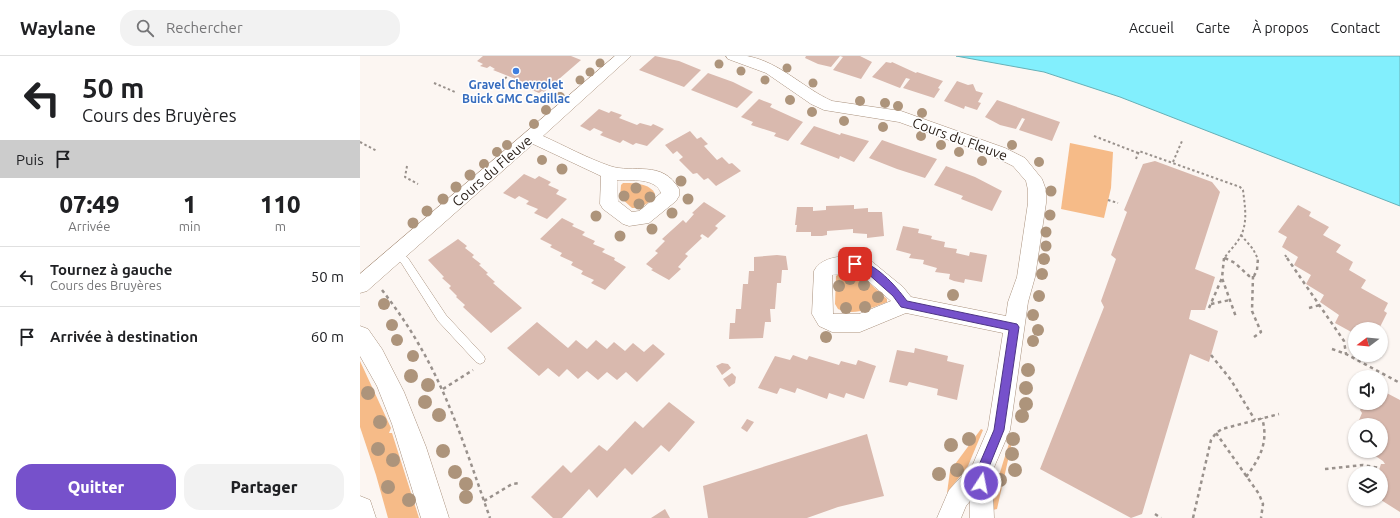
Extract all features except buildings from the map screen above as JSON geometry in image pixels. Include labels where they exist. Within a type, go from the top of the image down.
[{"type":"street","name":"Cours du Fleuve","points":[[360,285],[624,56]]},
{"type":"street","name":"Cours du Fleuve","points":[[734,56],[775,72],[816,100],[829,106],[905,119],[999,152],[1024,166],[1031,174],[1036,184],[1037,203],[1026,277],[1018,302],[999,430],[981,472],[957,498],[949,518]]},
{"type":"street","points":[[531,137],[609,173]]},
{"type":"street","points":[[905,304],[1014,327]]},
{"type":"street","points":[[360,336],[373,356],[395,400],[435,518]]},
{"type":"street","name":"Cours du Fleuve","points":[[981,472],[982,518]]},
{"type":"street","points":[[360,510],[362,518]]},
{"type":"lane","points":[[397,253],[405,261],[442,318],[480,359]]},
{"type":"path","points":[[497,85],[508,76]]},
{"type":"path","points":[[434,83],[454,92]]},
{"type":"path","points":[[1094,136],[1138,153],[1138,151],[1173,162],[1240,187],[1244,193],[1246,217],[1241,235],[1224,258],[1222,278],[1209,308]]},
{"type":"path","points":[[1173,162],[1182,141]]},
{"type":"path","points":[[360,142],[378,151]]},
{"type":"path","points":[[1136,159],[1138,153]]},
{"type":"path","points":[[407,166],[405,177],[418,184]]},
{"type":"path","points":[[1108,200],[1118,203]]},
{"type":"path","points":[[1241,235],[1258,257],[1259,263],[1257,271],[1253,276],[1252,311],[1261,332],[1254,337]]},
{"type":"path","points":[[1285,255],[1344,341],[1346,354]]},
{"type":"path","points":[[1224,258],[1231,260],[1244,272],[1253,276]]},
{"type":"path","points":[[1222,278],[1236,317]]},
{"type":"path","points":[[378,286],[410,328],[443,389],[456,419],[490,518]]},
{"type":"path","points":[[1210,304],[1230,300]]},
{"type":"path","points":[[1309,308],[1320,305]]},
{"type":"path","points":[[1332,349],[1346,354],[1400,383]]},
{"type":"path","points":[[1211,355],[1231,380],[1255,420]]},
{"type":"path","points":[[443,389],[473,370]]},
{"type":"path","points":[[1193,518],[1211,440],[1216,433],[1222,429],[1279,414]]},
{"type":"path","points":[[1246,477],[1260,459],[1267,434],[1262,418]]},
{"type":"path","points":[[1216,433],[1263,504],[1261,518]]},
{"type":"path","points":[[1354,466],[1369,466]]},
{"type":"path","points":[[1325,469],[1348,467]]},
{"type":"path","points":[[484,501],[512,484],[522,483]]},
{"type":"path","points":[[1155,514],[1161,518]]},
{"type":"shaded area","points":[[1070,143],[1113,152],[1111,188],[1104,218],[1061,209]]},
{"type":"shaded area","points":[[623,183],[646,186],[653,190],[655,194],[646,204],[632,208],[620,197],[621,185]]},
{"type":"shaded area","points":[[855,273],[863,277],[887,299],[887,302],[870,309],[857,312],[838,309],[835,304],[836,276],[839,274]]},
{"type":"shaded area","points":[[360,361],[391,428],[389,433],[392,433],[419,518],[388,518],[360,427]]},
{"type":"shaded area","points":[[981,429],[983,430],[968,466],[947,493],[950,471]]},
{"type":"shaded area","points":[[1011,437],[1013,438],[997,509],[993,510],[992,498]]},
{"type":"water","points":[[956,56],[1400,56],[1400,206],[1120,97],[1044,72]]},
{"type":"place","name":"Gravel Chevrolet Buick GMC Cadillac","points":[[516,71]]},
{"type":"route","points":[[855,264],[863,265],[870,269],[896,293],[905,304],[1014,327],[999,430],[981,472],[981,483]]}]
